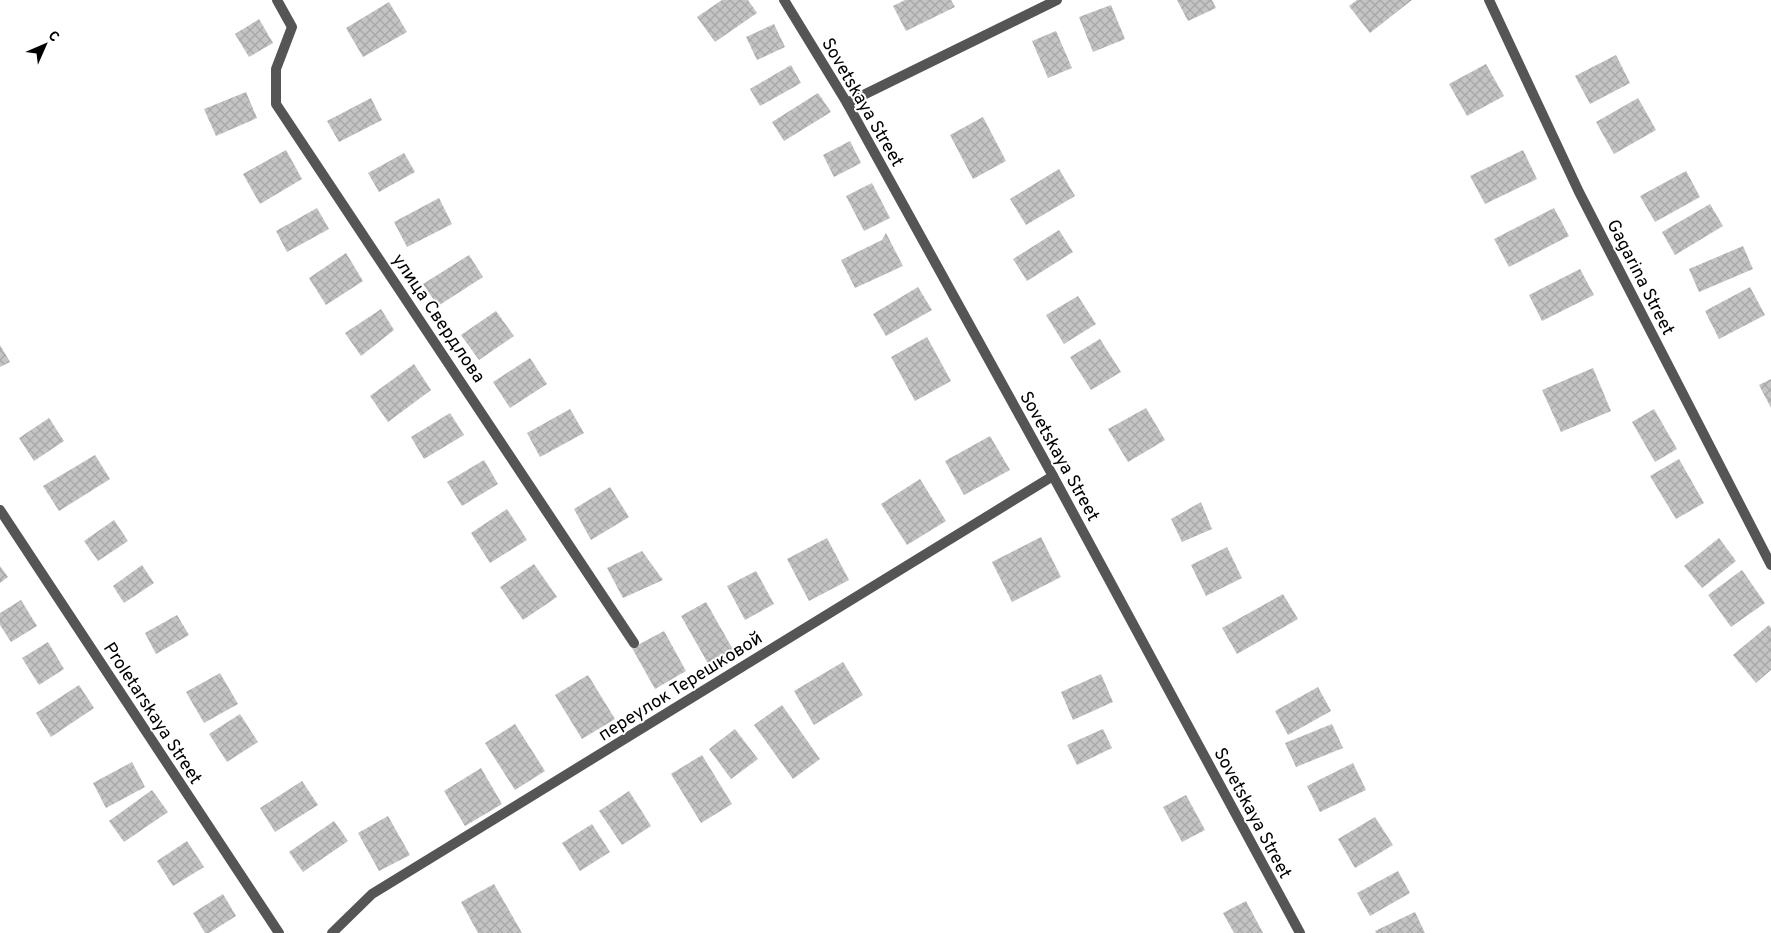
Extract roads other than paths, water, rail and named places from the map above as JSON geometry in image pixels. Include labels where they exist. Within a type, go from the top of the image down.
[{"type":"street","name":"улица Свердлова","points":[[277,0],[292,27],[276,69],[276,104],[634,644]]},
{"type":"street","name":"Sovetskaya Street","points":[[784,0],[847,103],[1053,476],[1300,933]]},
{"type":"street","points":[[847,103],[1057,0]]},
{"type":"street","name":"Gagarina Street","points":[[1489,0],[1579,192],[1771,565]]},
{"type":"street","name":"переулок Терешковой","points":[[332,933],[372,894],[1053,476]]},
{"type":"street","name":"Proletarskaya Street","points":[[0,510],[279,933]]}]
